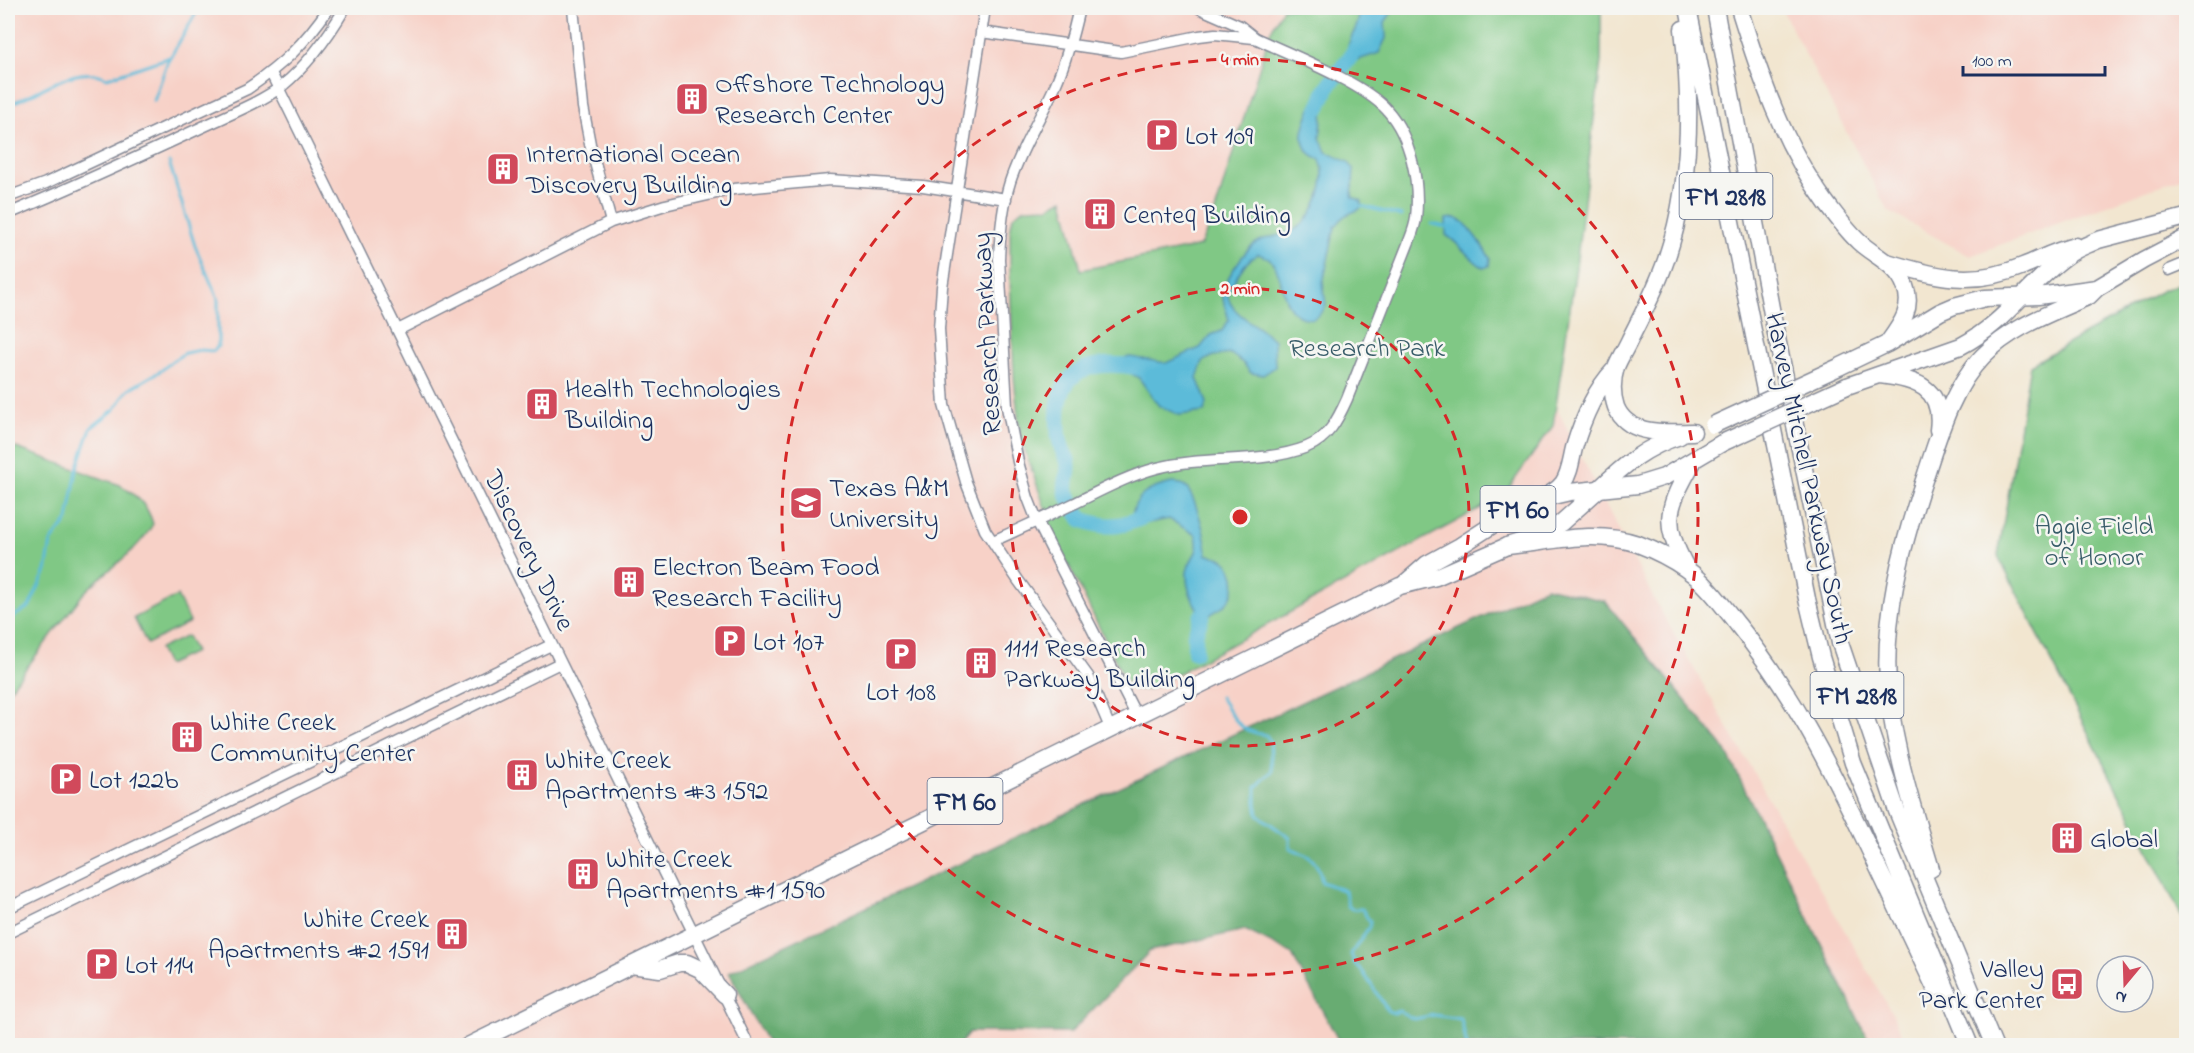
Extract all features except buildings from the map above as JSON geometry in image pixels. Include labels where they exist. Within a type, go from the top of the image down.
[{"type":"main road","points":[[1540,499],[1553,493],[1563,484],[1588,410],[1616,367],[1655,289],[1666,259],[1681,194],[1688,135],[1689,91],[1680,8]]},
{"type":"main road","name":"Harvey Mitchell Parkway South","points":[[1688,8],[1821,657],[1853,763],[1970,1046]]},
{"type":"main road","name":"Harvey Mitchell Parkway South","points":[[1715,8],[1773,319],[1840,643],[1897,811],[1994,1046]]},
{"type":"main road","points":[[1739,8],[1772,104],[1808,176],[1859,242],[1886,262],[1905,284],[1909,305],[1902,323],[1887,344]]},
{"type":"main road","name":"FM 60","points":[[1400,586],[1427,564],[1514,511],[1540,499],[1570,492],[1618,488],[1651,482],[1664,477],[1722,443],[1847,386],[1961,345],[2000,320],[2050,268],[2071,253],[2098,240],[2187,217]]},
{"type":"main road","name":"FM 60","points":[[468,1046],[1400,586],[1436,577],[1508,546],[1533,538],[1561,523],[1623,465],[1655,445],[1713,425],[1839,367],[1887,344],[1954,306],[1985,298],[2021,297],[2097,288],[2187,238]]},
{"type":"main road","points":[[1886,262],[1930,275],[1977,278],[2022,266],[2050,252],[2098,240]]},
{"type":"main road","points":[[1956,956],[1898,752],[1889,695],[1889,629],[1894,588],[1910,521],[1936,443],[1963,381],[1982,357],[2011,333],[2089,296],[2097,288]]},
{"type":"main road","points":[[1616,367],[1612,388],[1614,400],[1623,418],[1646,431],[1694,432]]},
{"type":"main road","points":[[1876,374],[1910,380],[1928,390],[1937,405],[1939,414],[1936,443]]},
{"type":"main road","points":[[1688,570],[1671,532],[1669,513],[1675,494],[1694,460]]},
{"type":"main road","points":[[1508,546],[1568,537],[1599,537],[1637,544],[1663,555],[1688,570],[1722,604],[1776,674],[1799,710],[1837,783],[1963,1046]]},
{"type":"main road","points":[[631,965],[660,969],[687,963],[700,969],[725,995]]},
{"type":"street","points":[[8,197],[46,183],[247,89],[272,73],[296,51],[329,8]]},
{"type":"street","points":[[8,214],[151,151],[280,88],[300,71],[324,43],[345,8]]},
{"type":"street","points":[[573,8],[583,106],[610,222]]},
{"type":"street","name":"Research Parkway","points":[[986,8],[942,287],[939,329],[944,405],[966,482],[985,530],[1018,580],[1088,676],[1111,730]]},
{"type":"street","name":"Research Parkway","points":[[1079,8],[1070,46],[1054,87],[1022,151],[1006,199],[999,238],[1008,407],[1018,462],[1037,521],[1137,717]]},
{"type":"street","points":[[993,541],[1122,480],[1155,469],[1183,462],[1269,456],[1309,446],[1324,436],[1338,421],[1408,244],[1417,209],[1414,172],[1406,140],[1387,110],[1360,89],[1255,38],[1240,26],[1199,8]]},
{"type":"street","points":[[981,32],[1121,52],[1215,34],[1255,38]]},
{"type":"street","name":"Discovery Drive","points":[[272,73],[749,1046]]},
{"type":"street","points":[[398,330],[610,222],[665,205],[734,189],[830,180],[956,190],[1006,199]]},
{"type":"street","points":[[2169,270],[2187,263]]},
{"type":"street","points":[[8,909],[551,645]]},
{"type":"street","points":[[8,933],[560,663]]},
{"type":"street","points":[[461,688],[470,706]]},
{"type":"shaded area","name":"Texas A&M University","points":[[8,8],[1601,8],[1601,61],[1556,407],[1654,599],[1893,1015],[1906,1045],[8,1045]]},
{"type":"shaded area","points":[[1781,8],[2186,8],[2186,176],[1970,256],[1888,211]]},
{"type":"green space","name":"Research Park","points":[[1283,8],[1601,8],[1601,61],[1576,267],[1553,426],[1503,496],[1148,690],[1134,689],[1124,678],[1055,537],[1020,436],[1014,377],[1010,278],[1010,231],[1013,216],[1025,208],[1049,207],[1063,199],[1081,270],[1200,246],[1214,215],[1270,32]]},
{"type":"green space","name":"Aggie Field of Honor","points":[[2186,281],[2186,925],[1998,556],[2030,365],[2163,290]]},
{"type":"green space","points":[[8,445],[120,485],[141,501],[153,524],[130,553],[83,594],[8,692]]},
{"type":"green space","points":[[1546,587],[1605,601],[1726,751],[1871,1045],[1341,1045],[1291,953],[1245,930],[1150,951],[1070,1033],[970,1032],[958,1046],[768,1045],[729,972]]},
{"type":"green space","points":[[177,596],[190,622],[147,644],[134,618]]},
{"type":"green space","points":[[187,636],[195,652],[167,665],[159,649]]},
{"type":"water","points":[[1359,8],[1395,8],[1385,22],[1386,38],[1379,53],[1358,60],[1347,54],[1349,42],[1358,22]]},
{"type":"water","points":[[1321,85],[1330,89],[1323,109],[1320,138],[1326,152],[1348,162],[1354,169],[1352,197],[1362,201],[1360,209],[1344,216],[1335,227],[1323,283],[1326,305],[1322,312],[1313,319],[1299,316],[1290,307],[1284,295],[1274,265],[1269,258],[1258,254],[1243,268],[1228,295],[1230,302],[1240,314],[1274,340],[1275,367],[1263,375],[1251,373],[1231,354],[1214,356],[1203,361],[1197,378],[1207,403],[1204,412],[1179,415],[1159,406],[1139,378],[1115,364],[1119,359],[1130,357],[1166,363],[1200,348],[1211,335],[1222,331],[1229,320],[1223,300],[1224,287],[1246,252],[1260,241],[1292,231],[1307,218],[1318,200],[1323,178],[1320,159],[1310,153],[1304,145],[1304,126]]},
{"type":"water","points":[[1455,218],[1464,222],[1481,244],[1490,258],[1489,266],[1484,268],[1446,235],[1446,219]]},
{"type":"water","points":[[1172,483],[1182,484],[1187,488],[1196,505],[1203,528],[1207,555],[1219,557],[1225,561],[1234,576],[1231,596],[1221,608],[1209,616],[1202,633],[1195,634],[1198,610],[1187,582],[1188,566],[1197,548],[1196,535],[1169,519],[1138,525],[1132,519],[1133,510],[1144,494]]},
{"type":"waterway","points":[[154,101],[167,63],[199,8]]},
{"type":"waterway","points":[[1319,107],[1327,88],[1351,56],[1379,8]]},
{"type":"waterway","points":[[8,104],[70,77],[95,74],[107,78],[170,57]]},
{"type":"waterway","points":[[8,620],[29,607],[46,571],[51,542],[68,520],[77,469],[91,428],[115,409],[128,390],[162,370],[172,361],[185,353],[200,350],[214,351],[218,346],[218,299],[195,246],[169,162]]},
{"type":"waterway","points":[[1357,205],[1402,216]]},
{"type":"waterway","points":[[1432,224],[1446,227]]},
{"type":"waterway","points":[[1136,367],[1120,365],[1092,367],[1071,378],[1064,388],[1060,401],[1059,435],[1068,462],[1066,490],[1081,519],[1109,526],[1134,521],[1153,513]]},
{"type":"waterway","points":[[1195,652],[1195,634],[1202,615]]},
{"type":"waterway","points":[[1220,697],[1238,723],[1249,730],[1266,735],[1270,741],[1272,771],[1256,787],[1258,815],[1290,838],[1290,848],[1312,859],[1318,868],[1322,882],[1345,891],[1348,906],[1352,909],[1362,909],[1370,922],[1351,954],[1355,964],[1363,972],[1388,1011],[1394,1013],[1399,1011],[1414,1019],[1434,1015],[1461,1019],[1467,1046]]},
{"type":"place","name":"Offshore Technology Research Center","points":[[692,99]]},
{"type":"place","name":"Lot 109","points":[[1162,135]]},
{"type":"place","name":"International Ocean Discovery Building","points":[[503,169]]},
{"type":"place","name":"Centeq Building","points":[[1100,214]]},
{"type":"place","name":"Health Technologies Building","points":[[542,404]]},
{"type":"place","name":"Texas A&M University","points":[[806,503]]},
{"type":"place","name":"Electron Beam Food Research Facility","points":[[629,582]]},
{"type":"place","name":"Lot 107","points":[[730,641]]},
{"type":"place","name":"Lot 108","points":[[901,654]]},
{"type":"place","name":"1111 Research Parkway Building","points":[[981,663]]},
{"type":"place","name":"White Creek Community Center","points":[[187,737]]},
{"type":"place","name":"White Creek Apartments #3 1592","points":[[522,775]]},
{"type":"place","name":"Lot 122b","points":[[66,779]]},
{"type":"place","name":"Global","points":[[2067,838]]},
{"type":"place","name":"White Creek Apartments #1 1590","points":[[583,874]]},
{"type":"place","name":"White Creek Apartments #2 1591","points":[[452,934]]},
{"type":"place","name":"Lot 114","points":[[102,964]]},
{"type":"place","name":"Valley Park Center","points":[[2067,984]]}]
